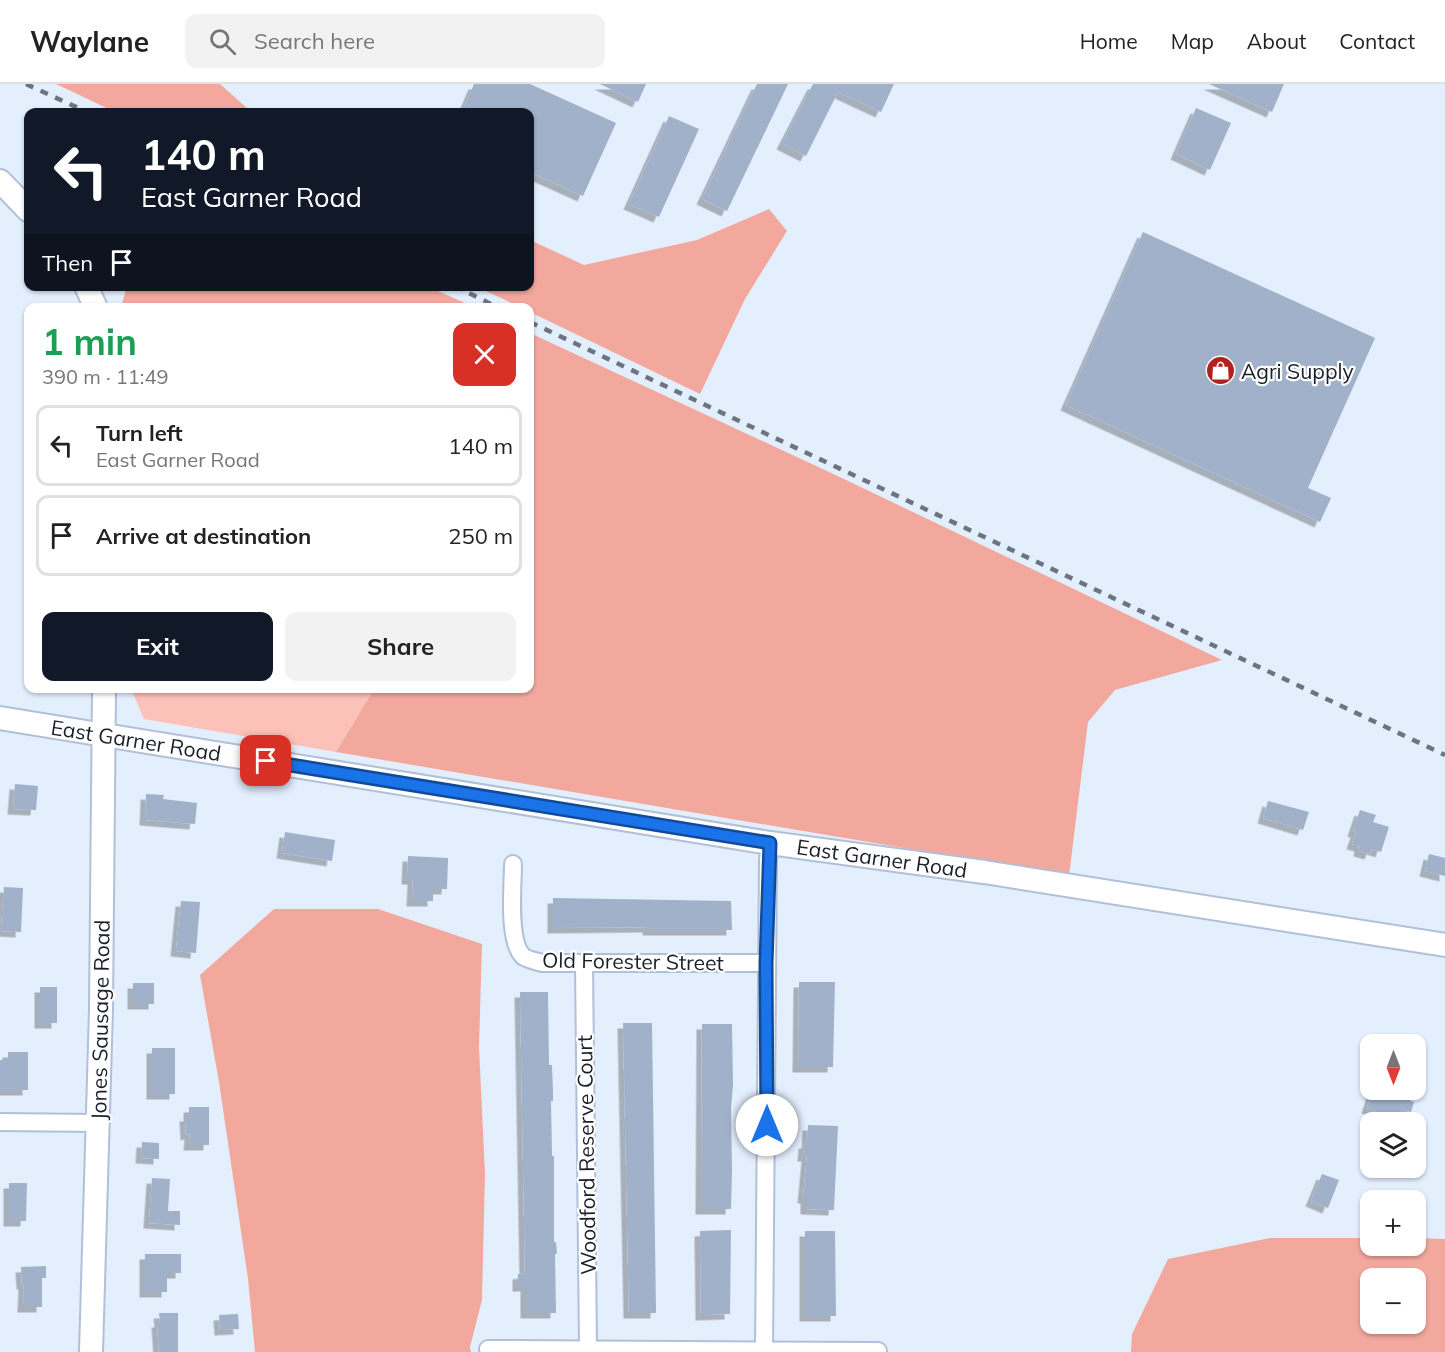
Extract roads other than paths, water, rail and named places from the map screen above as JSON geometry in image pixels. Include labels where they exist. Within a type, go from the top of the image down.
[{"type":"main road","points":[[0,182],[24,206]]},
{"type":"main road","name":"Jones Sausage Road","points":[[91,1352],[104,814],[104,693]]},
{"type":"main road","name":"East Garner Road","points":[[0,718],[770,843],[984,872],[1445,945]]},
{"type":"street","points":[[765,1351],[768,1102],[766,963],[770,843]]},
{"type":"street","name":"Old Forester Street","points":[[513,864],[513,931],[523,956],[542,963],[766,963]]},
{"type":"street","name":"Woodford Reserve Court","points":[[584,963],[588,1348]]},
{"type":"street","points":[[0,1122],[97,1123]]},
{"type":"street","points":[[488,1349],[878,1351]]},
{"type":"railway","points":[[26,84],[78,108]]},
{"type":"railway","points":[[465,291],[489,303]]},
{"type":"railway","points":[[534,324],[1445,755]]},
{"type":"place","name":"Agri Supply","points":[[1220,371]]}]
